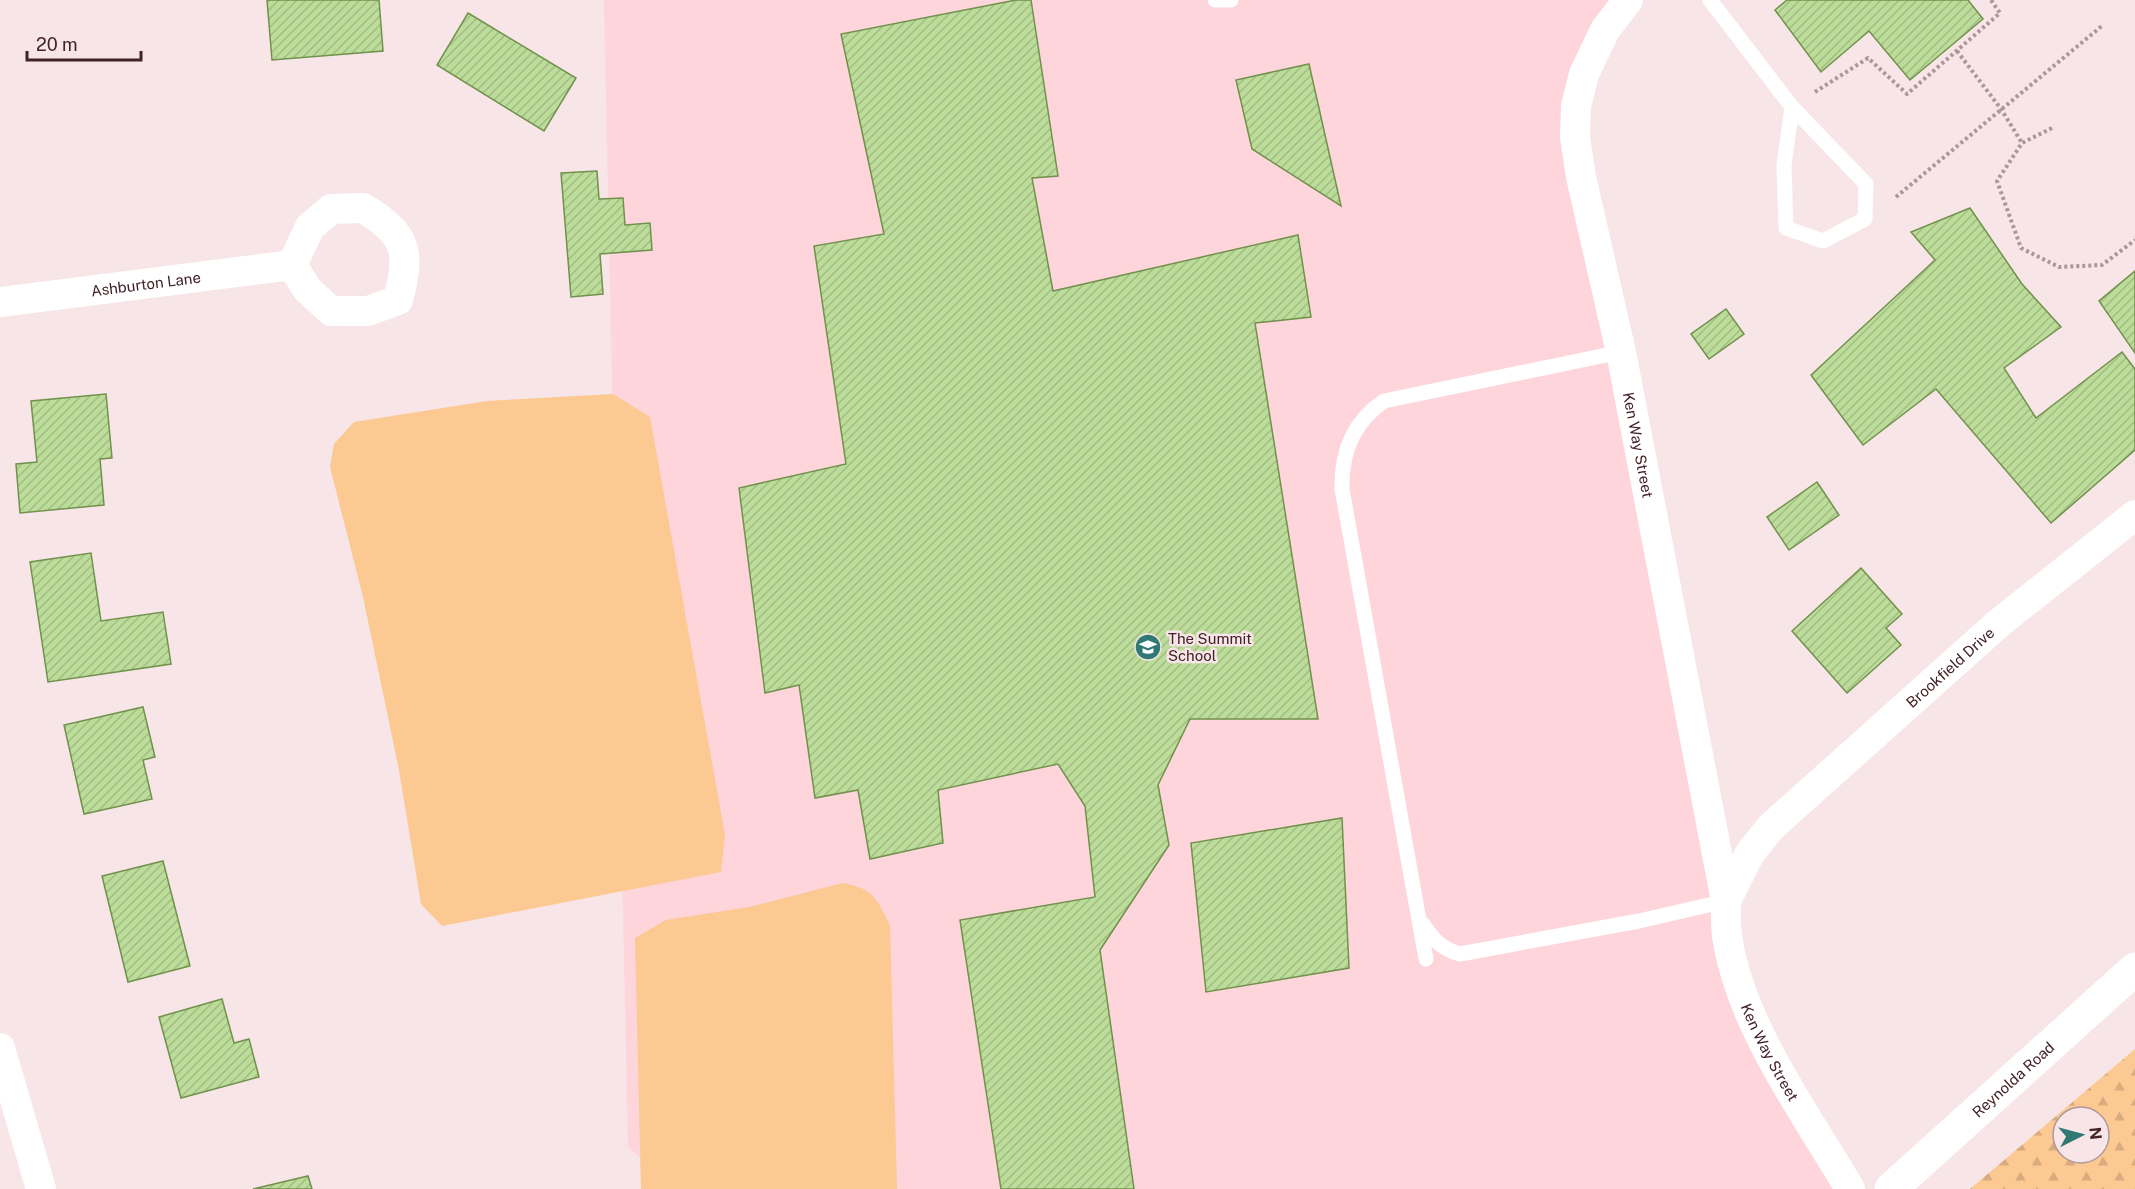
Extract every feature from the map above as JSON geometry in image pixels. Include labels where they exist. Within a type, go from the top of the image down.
[{"type":"main road","name":"Reynolda Road","points":[[1891,1189],[2135,969]]},
{"type":"street","name":"Ken Way Street","points":[[1628,0],[1605,30],[1584,74],[1576,106],[1575,137],[1581,177],[1621,352],[1726,901],[1727,941],[1747,1005],[1773,1057],[1850,1189]]},
{"type":"street","name":"Ashburton Lane","points":[[0,302],[292,266]]},
{"type":"street","name":"Brookfield Drive","points":[[1771,827],[1999,623],[2135,515]]},
{"type":"street","name":"Ken Way Street","points":[[1726,901],[1750,853],[1771,827]]},
{"type":"street","points":[[0,1048],[41,1189]]},
{"type":"lane","points":[[1215,0],[1231,0]]},
{"type":"lane","points":[[1710,0],[1792,107],[1866,184],[1865,219],[1823,241],[1786,228],[1784,165],[1792,107]]},
{"type":"lane","points":[[1426,959],[1342,489],[1341,469],[1348,444],[1354,430],[1370,411],[1384,401],[1621,352]]},
{"type":"lane","points":[[1419,918],[1432,938],[1447,950],[1460,954],[1628,923],[1726,901]]},
{"type":"path","points":[[1792,107],[1868,58],[1907,94],[2000,13],[1990,0]]},
{"type":"path","points":[[1896,197],[2103,25]]},
{"type":"path","points":[[1957,51],[2001,109],[2022,143]]},
{"type":"path","points":[[2052,128],[2022,143],[1997,181],[2021,248],[2060,267],[2102,265],[2135,240]]},
{"type":"shaded area","name":"The Summit School","points":[[604,0],[1630,0],[1576,106],[1727,941],[1850,1189],[678,1189],[628,1147]]},
{"type":"green space","points":[[613,394],[650,417],[725,835],[721,872],[442,926],[421,904],[399,770],[363,597],[330,467],[334,444],[354,422],[487,401]]},
{"type":"green space","points":[[843,883],[861,888],[873,896],[890,925],[897,1189],[641,1189],[635,938],[666,920],[749,907]]},
{"type":"green space","points":[[2135,1049],[2135,1189],[1970,1189],[2051,1120],[2051,1165],[2111,1165],[2111,1105],[2069,1105]]},
{"type":"building","points":[[267,0],[379,0],[383,51],[272,60]]},
{"type":"building","points":[[1016,0],[1031,0],[1058,176],[1032,178],[1053,291],[1298,235],[1311,317],[1255,323],[1318,719],[1190,719],[1158,785],[1169,845],[1100,950],[1134,1189],[1001,1189],[960,920],[1095,897],[1085,806],[1058,764],[938,790],[943,843],[870,859],[858,790],[815,798],[799,685],[765,693],[739,488],[846,464],[814,246],[884,234],[841,34]]},
{"type":"building","points":[[1787,0],[1968,0],[1983,19],[1910,80],[1869,31],[1821,72],[1775,10]]},
{"type":"building","points":[[468,13],[576,78],[544,131],[437,65]]},
{"type":"building","points":[[1309,64],[1341,206],[1252,149],[1236,80]]},
{"type":"building","points":[[597,171],[599,199],[623,198],[625,225],[650,223],[652,250],[600,254],[603,294],[571,297],[561,173]]},
{"type":"building","points":[[1970,208],[2022,284],[2061,327],[2004,368],[2036,418],[2122,352],[2135,369],[2135,450],[2051,523],[1936,389],[1863,445],[1811,375],[1935,260],[1911,232]]},
{"type":"building","points":[[2135,271],[2135,353],[2099,301]]},
{"type":"building","points":[[1726,309],[1744,334],[1709,359],[1691,334]]},
{"type":"building","points":[[106,394],[112,458],[100,459],[104,505],[20,513],[16,464],[37,462],[31,401]]},
{"type":"building","points":[[1817,482],[1839,515],[1789,550],[1767,517]]},
{"type":"building","points":[[91,553],[101,621],[163,612],[171,664],[48,682],[30,562]]},
{"type":"building","points":[[1861,568],[1902,614],[1886,628],[1901,645],[1847,693],[1792,631]]},
{"type":"building","points":[[143,707],[155,757],[143,760],[152,799],[84,814],[64,725]]},
{"type":"building","points":[[1342,818],[1349,968],[1206,992],[1191,843]]},
{"type":"building","points":[[163,861],[190,966],[128,982],[102,876]]},
{"type":"building","points":[[222,999],[234,1043],[249,1039],[259,1077],[181,1098],[159,1017]]},
{"type":"building","points":[[308,1176],[312,1189],[253,1189]]},
{"type":"place","name":"The Summit School","points":[[1148,647]]}]
